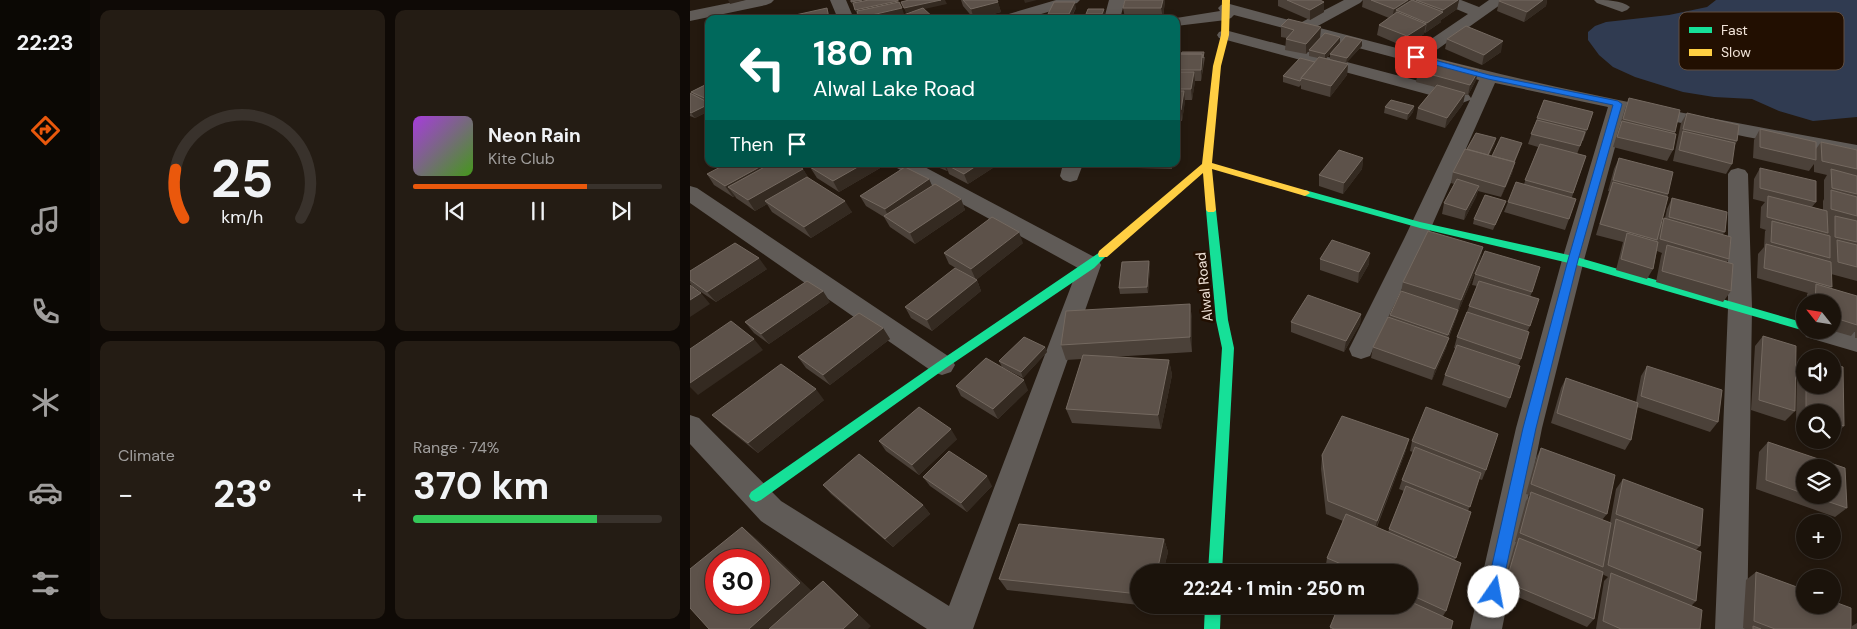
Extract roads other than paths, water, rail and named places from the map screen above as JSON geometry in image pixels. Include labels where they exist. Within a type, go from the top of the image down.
[{"type":"street","points":[[690,16],[711,10],[766,0]]},
{"type":"street","points":[[838,0],[844,15]]},
{"type":"street","points":[[1021,15],[1072,0]]},
{"type":"street","points":[[1113,15],[1117,0]]},
{"type":"street","points":[[1304,27],[1356,0]]},
{"type":"street","points":[[1447,0],[1480,13]]},
{"type":"street","points":[[1416,57],[1499,0]]},
{"type":"street","points":[[1602,0],[1622,7]]},
{"type":"street","points":[[1180,19],[1226,8],[1488,77],[1857,151]]},
{"type":"street","name":"Alwal Road","points":[[1215,564],[1228,348],[1222,320],[1207,165],[1218,66],[1225,35],[1226,8]]},
{"type":"street","points":[[1225,35],[1476,102]]},
{"type":"street","points":[[1361,349],[1415,240],[1420,225],[1488,77]]},
{"type":"street","points":[[1486,629],[1529,428],[1573,260],[1618,104]]},
{"type":"street","points":[[756,496],[942,365],[1090,265],[1207,165],[1420,225],[1573,260],[1796,324]]},
{"type":"street","points":[[910,167],[1090,265]]},
{"type":"street","points":[[1731,629],[1740,308],[1738,174]]},
{"type":"street","points":[[690,192],[942,365]]},
{"type":"street","points":[[690,426],[771,510],[956,629],[1090,265]]},
{"type":"street","points":[[1841,337],[1857,342]]},
{"type":"street","points":[[1212,629],[1213,614]]},
{"type":"water","points":[[1716,0],[1857,0],[1857,117],[1813,121],[1779,111],[1752,99],[1714,97],[1683,92],[1635,77],[1613,67],[1599,55],[1588,40],[1588,32],[1595,26],[1606,22],[1679,13],[1679,70],[1844,70],[1844,12],[1683,12],[1707,7]]}]
